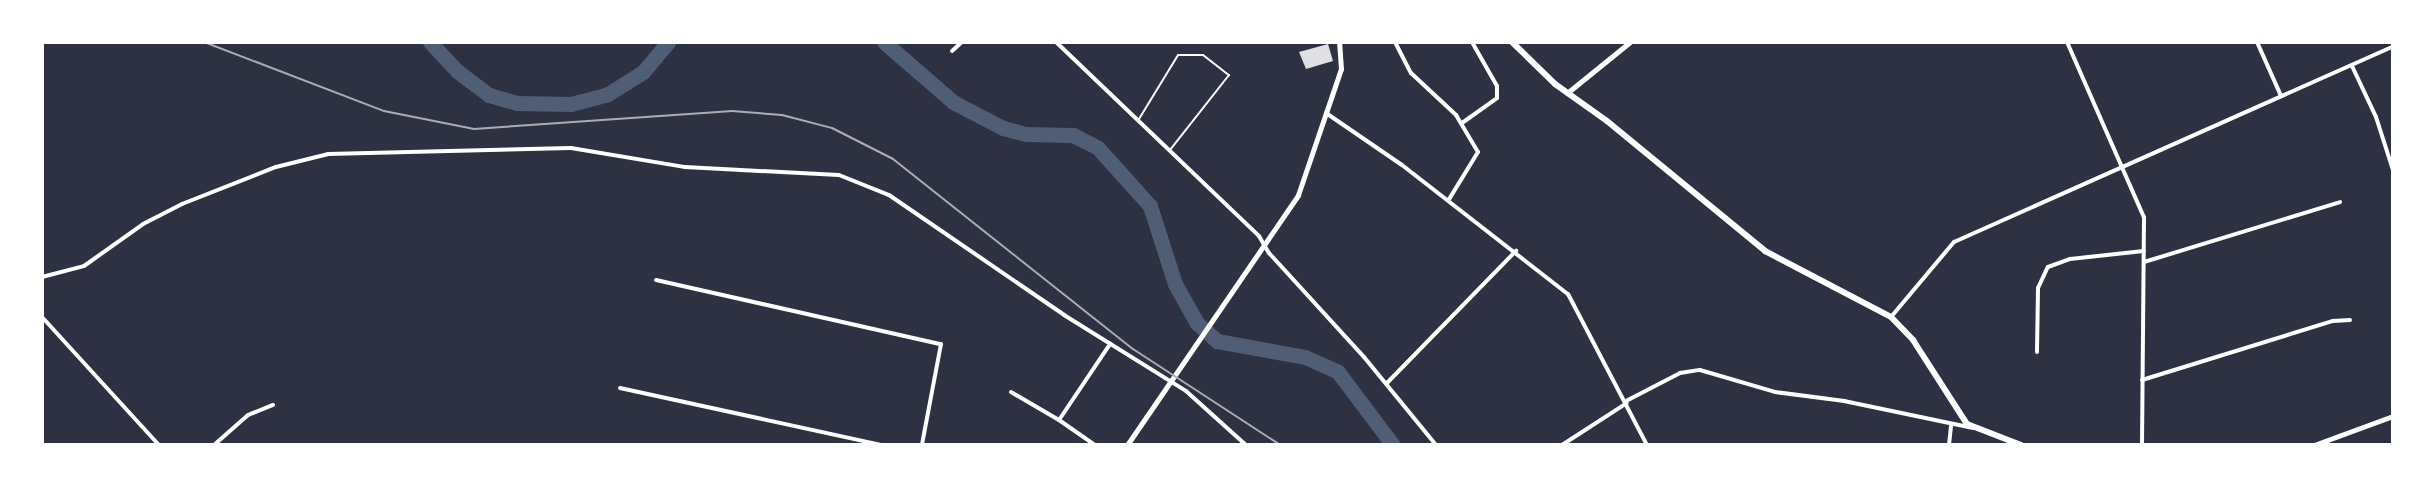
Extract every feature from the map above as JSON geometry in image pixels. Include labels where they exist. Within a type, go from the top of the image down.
[{"type":"main road","points":[[1512,42],[1567,93],[1765,250],[1891,317],[1913,340],[1957,411],[1973,428],[2021,445]]},
{"type":"street","points":[[952,51],[962,42]]},
{"type":"street","points":[[1056,42],[1139,119],[1264,245],[1387,383],[1436,445]]},
{"type":"street","points":[[1127,445],[1298,195],[1341,69],[1339,42]]},
{"type":"street","points":[[1395,42],[1412,73],[1462,123],[1478,152],[1448,201]]},
{"type":"street","points":[[1462,123],[1497,98],[1497,86],[1472,42]]},
{"type":"street","points":[[1567,93],[1630,42]]},
{"type":"street","points":[[2067,42],[2144,217],[2142,445]]},
{"type":"street","points":[[2257,42],[2281,96]]},
{"type":"street","points":[[1891,317],[1954,242],[2393,47]]},
{"type":"street","points":[[2352,66],[2392,162],[2393,170]]},
{"type":"street","points":[[1326,113],[1516,251],[1574,302],[1647,445]]},
{"type":"street","points":[[42,277],[84,266],[162,213],[303,158],[356,152],[587,149],[677,166],[820,173],[865,182],[1110,344],[1171,381],[1246,445]]},
{"type":"street","points":[[2144,262],[2340,202]]},
{"type":"street","points":[[1387,383],[1516,251]]},
{"type":"street","points":[[2037,352],[2038,288],[2048,267],[2070,259],[2144,251]]},
{"type":"street","points":[[656,280],[941,344],[922,445]]},
{"type":"street","points":[[42,317],[159,445]]},
{"type":"street","points":[[2142,380],[2333,321],[2350,320]]},
{"type":"street","points":[[1059,420],[1110,344]]},
{"type":"street","points":[[1562,445],[1626,402],[1680,373],[1700,370],[1775,392],[1844,401],[1951,426],[1973,428]]},
{"type":"street","points":[[620,388],[881,445]]},
{"type":"street","points":[[1011,392],[1059,420],[1095,445]]},
{"type":"street","points":[[214,445],[248,415],[273,405]]},
{"type":"street","points":[[2318,444],[2393,416]]},
{"type":"street","points":[[1949,445],[1951,426]]},
{"type":"lane","points":[[1139,119],[1178,55],[1203,55],[1229,75],[1170,150]]},
{"type":"building","points":[[1328,44],[1333,61],[1306,69],[1299,52]]},
{"type":"waterway","points":[[430,42],[457,71],[489,95],[517,103],[571,104],[608,94],[643,72],[668,42]]},
{"type":"waterway","points":[[884,42],[953,102],[1003,128],[1026,134],[1073,135],[1098,148],[1150,206],[1175,284],[1197,323],[1217,341],[1305,357],[1338,372],[1393,445]]},
{"type":"railway","points":[[204,42],[384,111],[474,129],[732,111],[782,115],[832,128],[893,159],[1133,349],[1280,445]]}]
